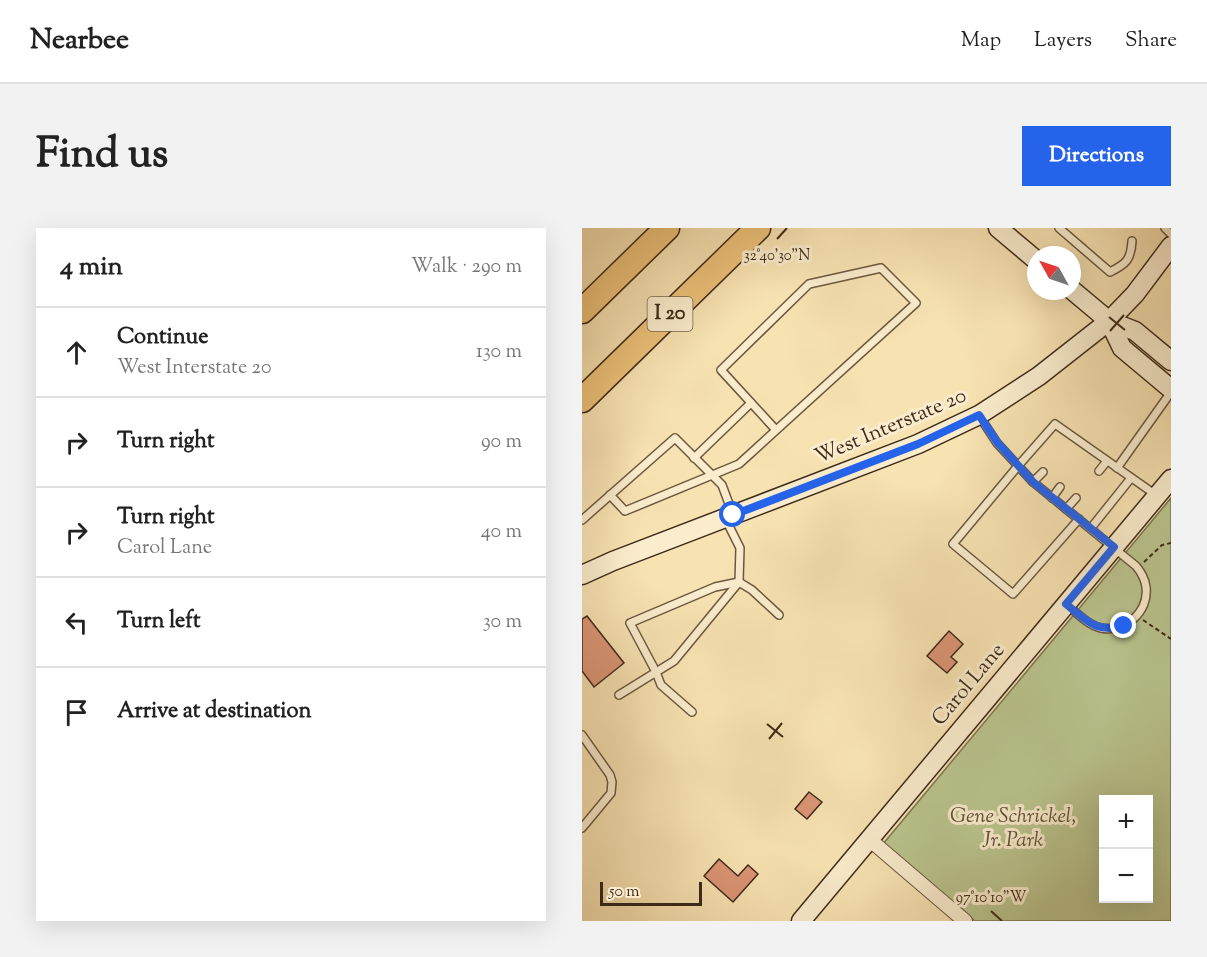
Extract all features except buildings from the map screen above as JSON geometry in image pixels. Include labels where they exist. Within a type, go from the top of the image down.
[{"type":"highway","points":[[582,311],[667,228]]},
{"type":"highway","name":"I 20","points":[[582,400],[758,228]]},
{"type":"main road","points":[[998,228],[1027,252]]},
{"type":"main road","name":"West Interstate 20","points":[[582,575],[918,444],[979,415],[1039,376],[1109,321],[1135,294],[1171,246]]},
{"type":"main road","points":[[1081,298],[1109,321],[1136,331],[1171,361]]},
{"type":"main road","points":[[1109,321],[1122,348],[1171,391]]},
{"type":"main road","name":"Carol Lane","points":[[801,921],[1171,479]]},
{"type":"street","points":[[868,839],[965,921]]},
{"type":"lane","points":[[1059,228],[1110,272],[1124,266],[1131,252],[1132,241]]},
{"type":"lane","points":[[1166,228],[1171,234]]},
{"type":"lane","points":[[610,495],[625,511],[739,464],[916,303],[881,268],[809,284],[721,370],[776,430]]},
{"type":"lane","points":[[1116,468],[1171,391]]},
{"type":"lane","points":[[694,458],[751,403]]},
{"type":"lane","points":[[979,415],[997,442],[1033,482],[1114,547],[1136,566],[1143,576],[1146,599],[1137,616],[1124,626],[1100,628],[1089,623],[1066,604]]},
{"type":"lane","points":[[1079,519],[1013,594],[953,544],[1055,424],[1158,496]]},
{"type":"lane","points":[[582,520],[675,438],[722,485],[740,548],[740,582],[674,661],[619,695]]},
{"type":"lane","points":[[1068,445],[1075,438]]},
{"type":"lane","points":[[1085,458],[1092,451]]},
{"type":"lane","points":[[1099,471],[1107,461]]},
{"type":"lane","points":[[1033,482],[1043,472]]},
{"type":"lane","points":[[1091,528],[1131,477]]},
{"type":"lane","points":[[1052,498],[1060,487]]},
{"type":"lane","points":[[1066,509],[1076,498]]},
{"type":"lane","points":[[692,712],[661,685],[630,623],[716,587],[740,582],[779,615]]},
{"type":"lane","points":[[582,735],[610,775],[612,782],[611,793],[582,828]]},
{"type":"path","points":[[1138,569],[1162,546],[1171,543]]},
{"type":"path","points":[[1137,616],[1171,639]]},
{"type":"green space","name":"Gene Schrickel, Jr. Park","points":[[1171,498],[1171,921],[975,921],[883,844]]},
{"type":"route","points":[[733,515],[918,444],[979,415],[997,442],[1033,482],[1114,547],[1066,604],[1089,623],[1100,628],[1124,626]]}]
